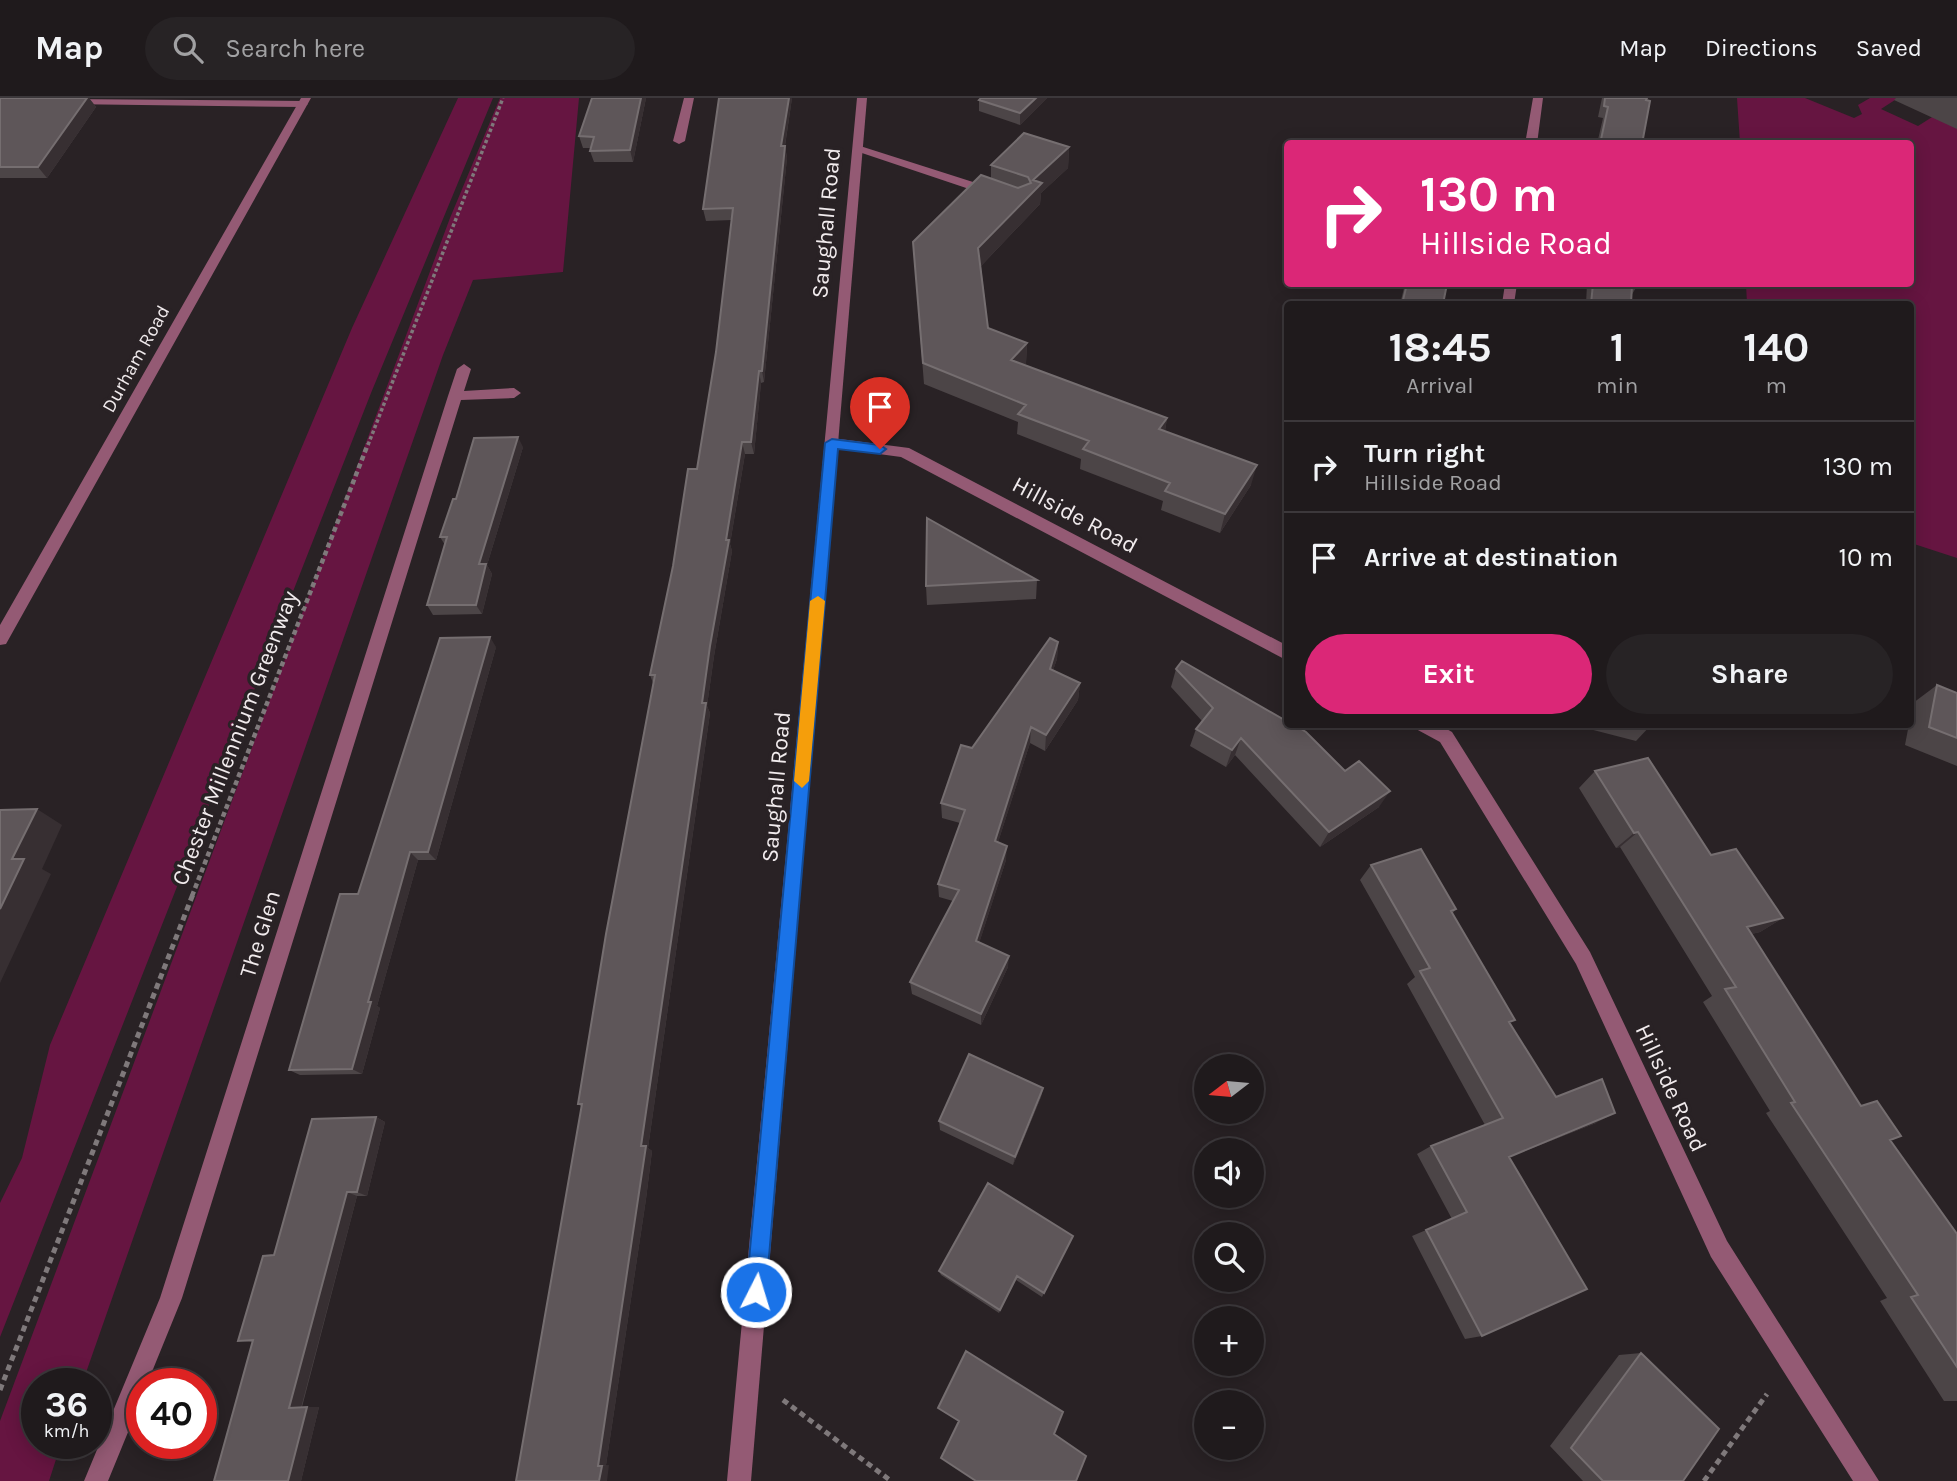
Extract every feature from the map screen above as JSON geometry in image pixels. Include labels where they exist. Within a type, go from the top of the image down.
[{"type":"street","points":[[679,142],[688,98]]},
{"type":"street","points":[[862,98],[867,98]]},
{"type":"street","name":"Saughall Road","points":[[739,1481],[862,98]]},
{"type":"street","points":[[1532,140],[1538,98]]},
{"type":"street","points":[[49,102],[304,101]]},
{"type":"street","name":"Durham Road","points":[[0,639],[304,101]]},
{"type":"street","points":[[857,148],[1007,197]]},
{"type":"street","name":"The Glen","points":[[96,1481],[171,1298],[464,369]]},
{"type":"street","points":[[455,396],[514,393]]},
{"type":"street","name":"Hillside Road","points":[[832,443],[904,452],[1284,652]]},
{"type":"street","name":"Hillside Road","points":[[1447,731],[1583,958],[1719,1249],[1867,1481]]},
{"type":"path","name":"Chester Millennium Greenway","points":[[0,1390],[503,98]]},
{"type":"path","points":[[1704,1481],[1791,1361]]},
{"type":"path","points":[[749,1374],[891,1481]]},
{"type":"shaded area","points":[[458,98],[493,98],[371,393],[0,1337],[0,1203],[22,1158],[50,1045],[352,328]]},
{"type":"shaded area","points":[[500,98],[579,98],[563,272],[473,280],[443,355],[88,1368],[21,1368],[21,1459],[56,1459],[49,1481],[0,1481],[0,1421],[450,218]]},
{"type":"shaded area","points":[[1737,98],[1805,98],[1854,118],[1862,114],[1858,105],[1870,98],[1898,98],[1881,109],[1918,126],[1948,107],[1957,129],[1957,558],[1914,544],[1914,301],[1747,301],[1746,287],[1914,287],[1914,140],[1740,140]]},
{"type":"building","points":[[0,98],[87,98],[38,167],[0,167]]},
{"type":"building","points":[[592,98],[641,98],[630,150],[590,151],[594,137],[579,136]]},
{"type":"building","points":[[719,98],[789,98],[781,146],[785,146],[762,371],[759,371],[751,442],[742,442],[726,540],[729,540],[710,646],[702,703],[706,703],[641,1146],[646,1146],[598,1466],[602,1466],[599,1481],[516,1481],[582,1104],[578,1104],[606,934],[655,675],[650,675],[673,566],[688,469],[697,469],[716,352],[733,208],[703,209]]},
{"type":"building","points":[[1036,98],[1020,113],[979,100]]},
{"type":"building","points":[[1605,98],[1647,98],[1646,100],[1650,101],[1643,140],[1601,140],[1608,107],[1604,106]]},
{"type":"building","points":[[1024,133],[1069,147],[1033,180],[1042,183],[978,248],[988,328],[1027,343],[1011,360],[1167,418],[1159,429],[1257,465],[1225,514],[1165,491],[1170,483],[1083,449],[1089,441],[1018,414],[1026,405],[923,363],[913,242],[981,175],[1018,188],[1031,183],[1028,177],[991,165]]},
{"type":"building","points":[[1406,287],[1446,287],[1444,301],[1403,301]]},
{"type":"building","points":[[1593,287],[1632,287],[1631,301],[1591,301]]},
{"type":"building","points":[[518,437],[479,564],[486,564],[476,605],[427,605],[447,537],[440,537],[453,499],[456,499],[474,438]]},
{"type":"building","points":[[927,518],[1037,580],[926,586]]},
{"type":"building","points":[[490,637],[428,852],[410,852],[352,1069],[289,1070],[340,894],[358,894],[440,638]]},
{"type":"building","points":[[1050,638],[1058,642],[1050,669],[1080,683],[1046,735],[1031,727],[995,841],[1007,846],[976,941],[1009,956],[981,1014],[910,982],[959,890],[938,884],[965,810],[941,803],[961,745],[972,748]]},
{"type":"building","points":[[1182,661],[1284,720],[1284,728],[1300,728],[1345,771],[1359,761],[1390,791],[1329,832],[1241,738],[1232,750],[1196,729],[1213,708],[1176,669]]},
{"type":"building","points":[[1937,685],[1957,693],[1957,738],[1929,727]]},
{"type":"building","points":[[1648,758],[1711,855],[1736,849],[1783,918],[1747,927],[1861,1106],[1877,1101],[1901,1136],[1890,1140],[1957,1234],[1957,1367],[1911,1297],[1918,1295],[1791,1103],[1795,1102],[1725,989],[1736,987],[1638,832],[1634,833],[1595,771]]},
{"type":"building","points":[[37,809],[12,859],[24,859],[0,909],[0,810]]},
{"type":"building","points":[[1421,849],[1456,909],[1451,911],[1515,1020],[1509,1022],[1556,1097],[1602,1079],[1615,1113],[1509,1157],[1587,1289],[1482,1336],[1426,1230],[1467,1212],[1431,1146],[1503,1118],[1420,971],[1430,968],[1371,865]]},
{"type":"building","points":[[969,1054],[1043,1088],[1015,1157],[939,1121]]},
{"type":"building","points":[[376,1117],[357,1192],[347,1192],[289,1408],[307,1407],[288,1481],[214,1481],[253,1340],[238,1341],[263,1256],[274,1255],[312,1119]]},
{"type":"building","points":[[988,1183],[1073,1236],[1044,1293],[1017,1276],[1000,1310],[939,1271]]},
{"type":"building","points":[[966,1351],[1063,1412],[1054,1434],[1086,1456],[1076,1481],[976,1481],[941,1458],[959,1421],[938,1408]]},
{"type":"building","points":[[1641,1353],[1719,1429],[1683,1481],[1603,1481],[1571,1448]]},
{"type":"slow traffic","points":[[802,781],[818,601]]},
{"type":"route","points":[[756,1292],[832,443],[880,449]]}]
